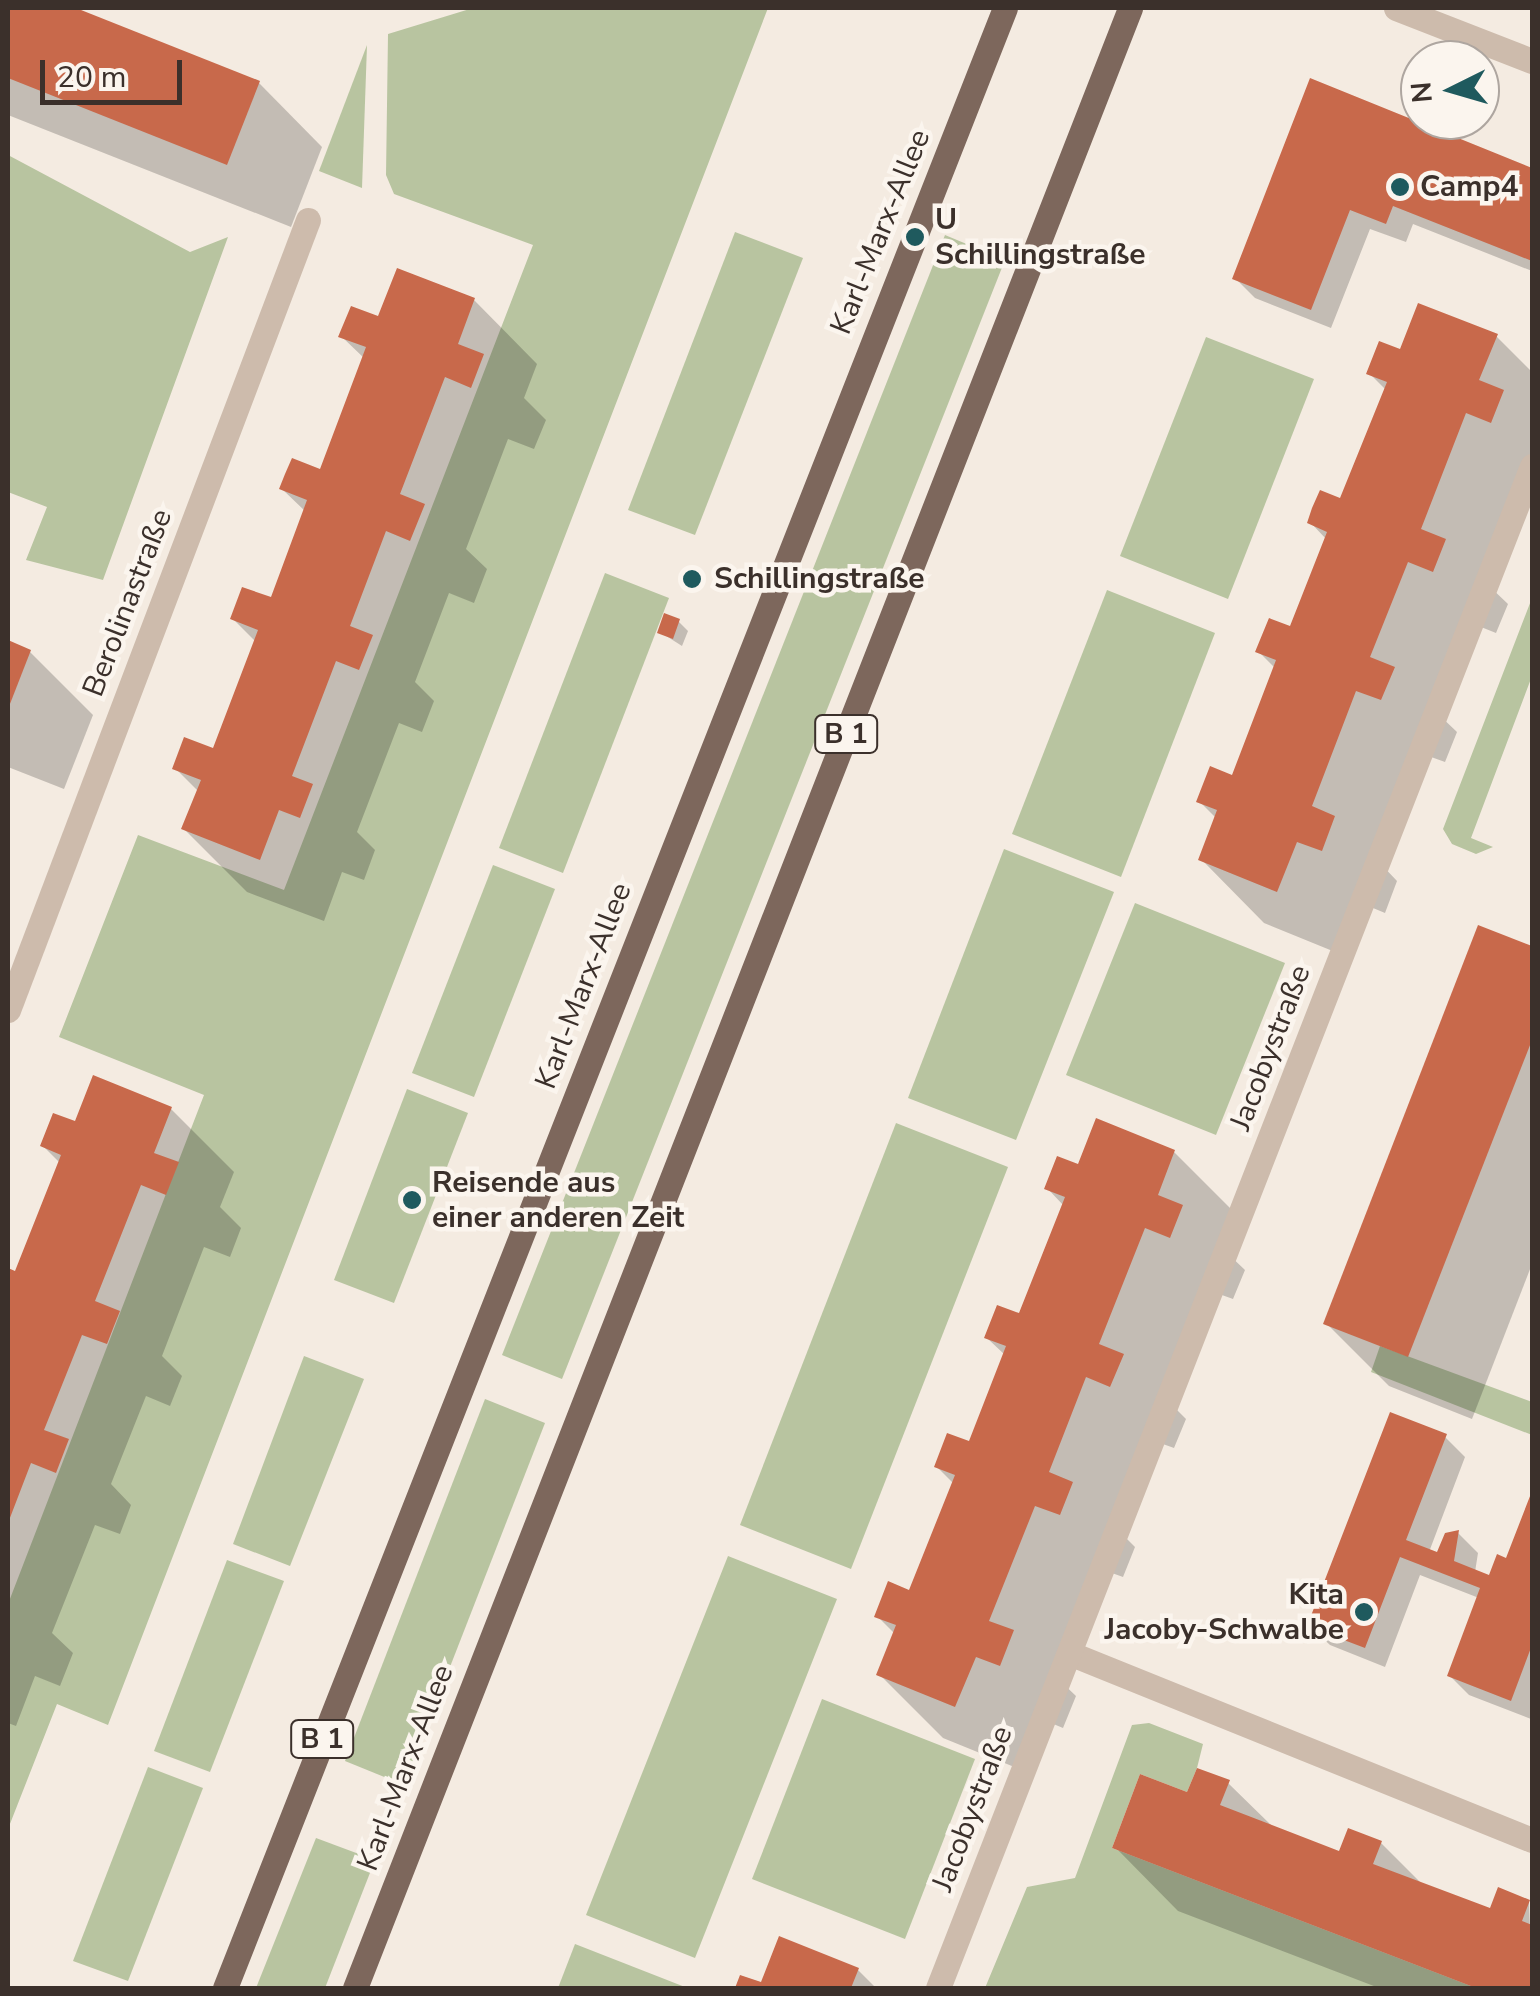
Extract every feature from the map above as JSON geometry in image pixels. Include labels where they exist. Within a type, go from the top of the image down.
[{"type":"main road","name":"Karl-Marx-Allee","points":[[224,1988],[1005,8]]},
{"type":"main road","name":"Karl-Marx-Allee","points":[[354,1988],[1130,8]]},
{"type":"street","points":[[1396,8],[1532,61]]},
{"type":"street","name":"Berolinastraße","points":[[8,1010],[308,220]]},
{"type":"street","name":"Jacobystraße","points":[[938,1988],[1532,466]]},
{"type":"street","points":[[1069,1653],[1532,1840]]},
{"type":"green space","points":[[473,8],[768,8],[108,1725],[57,1704],[8,1829],[8,1604],[204,1095],[59,1037],[138,835],[284,890],[533,245],[394,194],[386,175],[388,34]]},
{"type":"green space","points":[[367,45],[362,188],[319,171]]},
{"type":"green space","points":[[8,155],[190,252],[228,237],[103,580],[26,560],[47,507],[8,492]]},
{"type":"green space","points":[[735,232],[803,258],[695,535],[628,510]]},
{"type":"green space","points":[[945,235],[1005,260],[562,1379],[502,1355]]},
{"type":"green space","points":[[1206,337],[1314,379],[1228,599],[1120,556]]},
{"type":"green space","points":[[605,573],[669,598],[563,873],[499,848]]},
{"type":"green space","points":[[1107,590],[1215,633],[1121,877],[1012,834]]},
{"type":"green space","points":[[1532,598],[1532,676],[1471,838],[1493,847],[1476,854],[1452,844],[1443,829]]},
{"type":"green space","points":[[1004,849],[1114,892],[1016,1140],[908,1098]]},
{"type":"green space","points":[[493,865],[555,889],[474,1097],[412,1073]]},
{"type":"green space","points":[[1135,903],[1285,963],[1216,1135],[1066,1075]]},
{"type":"green space","points":[[407,1089],[468,1113],[394,1303],[334,1280]]},
{"type":"green space","points":[[896,1123],[1008,1167],[851,1569],[740,1525]]},
{"type":"green space","points":[[1380,1346],[1532,1402],[1532,1435],[1371,1372]]},
{"type":"green space","points":[[304,1356],[364,1379],[290,1566],[233,1544]]},
{"type":"green space","points":[[485,1399],[545,1423],[404,1785],[345,1761]]},
{"type":"green space","points":[[728,1556],[837,1599],[695,1958],[586,1915]]},
{"type":"green space","points":[[227,1560],[284,1581],[210,1772],[154,1751]]},
{"type":"green space","points":[[822,1699],[975,1759],[905,1939],[752,1879]]},
{"type":"green space","points":[[1149,1723],[1203,1744],[1197,1768],[1187,1792],[1140,1774],[1112,1848],[1476,1988],[985,1988],[1027,1887],[1075,1878],[1132,1725]]},
{"type":"green space","points":[[148,1767],[203,1788],[128,1981],[73,1961]]},
{"type":"green space","points":[[316,1838],[375,1860],[325,1988],[256,1988]]},
{"type":"green space","points":[[575,1944],[685,1987],[558,1988]]},
{"type":"building","points":[[8,8],[76,8],[260,81],[227,165],[8,78]]},
{"type":"building","name":"Camp4","points":[[1310,78],[1400,114],[1400,140],[1463,140],[1532,168],[1532,261],[1393,206],[1386,224],[1350,210],[1311,310],[1232,279]]},
{"type":"building","points":[[397,268],[475,298],[458,344],[484,354],[471,388],[445,377],[400,494],[425,504],[410,541],[386,531],[350,626],[373,635],[359,670],[336,661],[292,776],[313,784],[300,818],[279,810],[260,860],[181,829],[201,780],[172,769],[184,737],[213,748],[258,630],[230,619],[242,587],[271,597],[307,500],[279,489],[292,458],[320,469],[366,347],[338,337],[351,306],[378,316]]},
{"type":"building","points":[[1418,303],[1498,334],[1479,380],[1504,390],[1491,423],[1466,413],[1421,529],[1446,539],[1433,572],[1408,562],[1370,657],[1395,667],[1381,700],[1356,691],[1312,806],[1335,816],[1322,851],[1297,842],[1277,892],[1198,860],[1217,810],[1196,802],[1210,766],[1232,775],[1276,660],[1255,652],[1269,618],[1290,626],[1327,532],[1307,523],[1312,508],[1320,490],[1340,498],[1387,382],[1366,374],[1379,341],[1400,349]]},
{"type":"building","points":[[664,613],[680,619],[673,639],[657,633]]},
{"type":"building","points":[[8,640],[31,650],[8,709]]},
{"type":"building","points":[[1478,925],[1532,946],[1532,1040],[1408,1357],[1323,1324]]},
{"type":"building","points":[[93,1075],[172,1107],[154,1153],[179,1162],[166,1195],[141,1185],[95,1301],[120,1311],[107,1344],[82,1335],[44,1430],[69,1439],[56,1473],[31,1463],[8,1523],[8,1268],[15,1271],[61,1155],[40,1146],[53,1113],[75,1121]]},
{"type":"building","points":[[1096,1118],[1175,1150],[1158,1195],[1183,1205],[1170,1238],[1145,1228],[1099,1344],[1124,1354],[1110,1387],[1086,1377],[1049,1472],[1073,1482],[1060,1515],[1035,1506],[989,1621],[1014,1630],[1000,1666],[976,1657],[955,1707],[876,1675],[896,1625],[874,1617],[888,1581],[909,1590],[955,1475],[934,1467],[947,1433],[969,1441],[1006,1346],[984,1338],[997,1305],[1019,1313],[1065,1197],[1044,1189],[1057,1156],[1078,1164]]},
{"type":"building","points":[[1390,1412],[1447,1434],[1406,1540],[1437,1552],[1445,1533],[1459,1530],[1454,1561],[1489,1575],[1497,1554],[1506,1558],[1532,1491],[1532,1645],[1511,1701],[1447,1676],[1480,1588],[1400,1557],[1365,1648],[1307,1626]]},
{"type":"building","points":[[1197,1768],[1230,1780],[1220,1805],[1339,1851],[1348,1828],[1382,1841],[1373,1864],[1490,1908],[1498,1887],[1530,1900],[1522,1921],[1532,1925],[1532,1988],[1476,1988],[1112,1848],[1140,1774],[1187,1792]]},
{"type":"building","points":[[779,1936],[859,1968],[851,1988],[735,1988],[740,1975],[761,1982]]},
{"type":"place","name":"Camp4","points":[[1400,187]]},
{"type":"place","name":"U Schillingstraße","points":[[915,237]]},
{"type":"place","name":"Schillingstraße","points":[[692,579]]},
{"type":"place","name":"Reisende aus einer anderen Zeit","points":[[412,1200]]},
{"type":"place","name":"Kita Jacoby-Schwalbe","points":[[1364,1612]]}]
